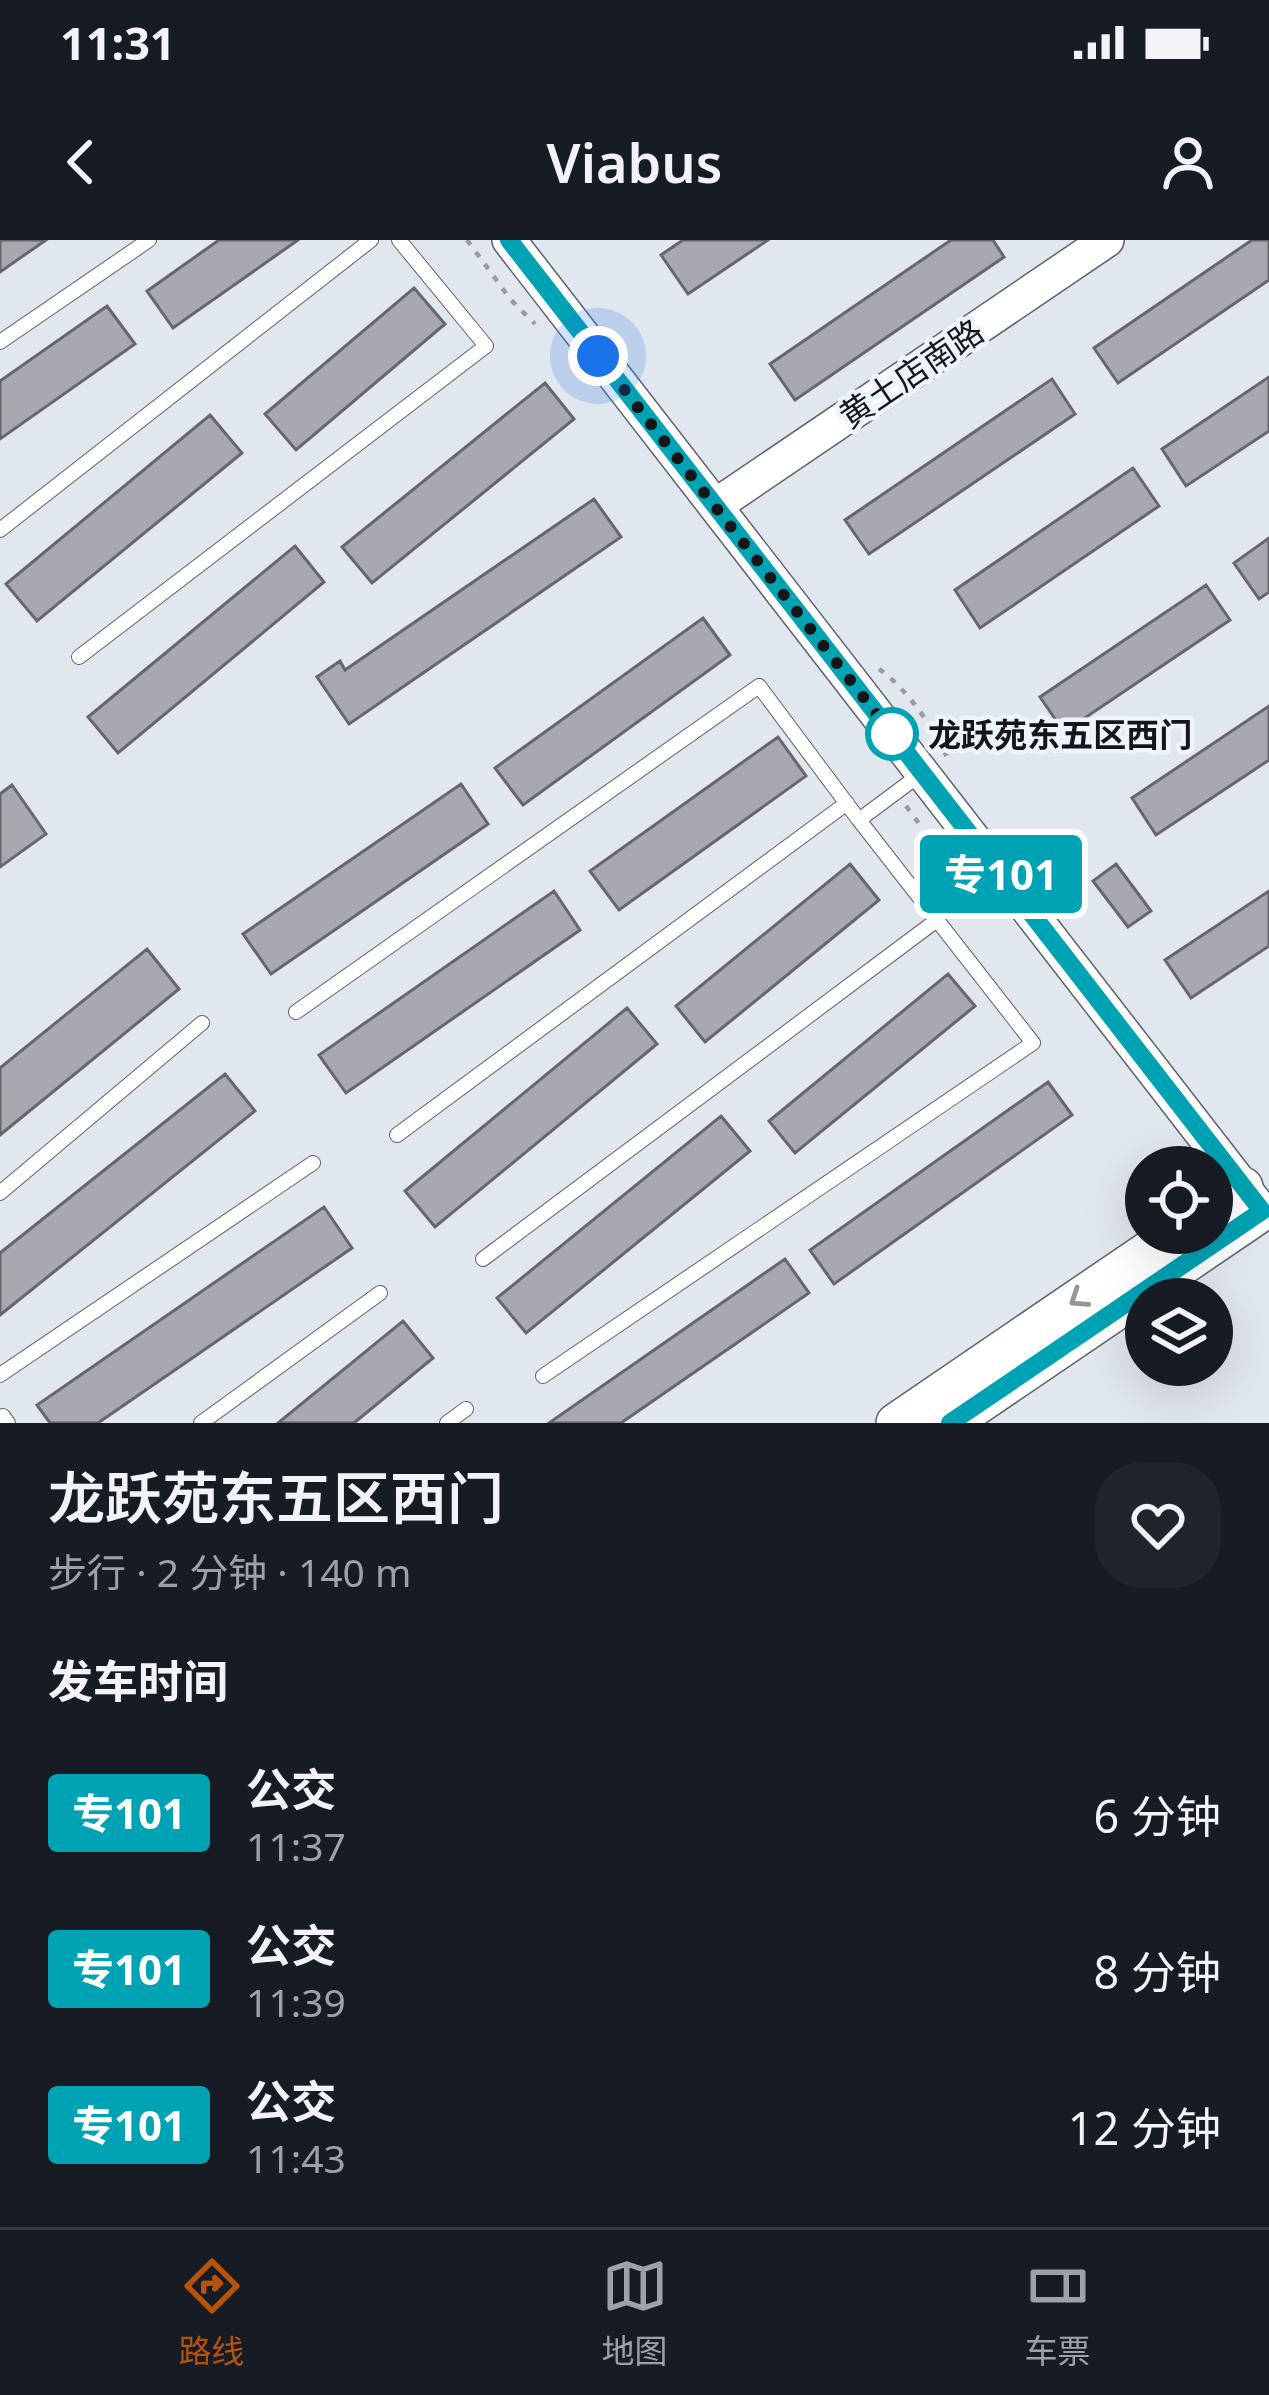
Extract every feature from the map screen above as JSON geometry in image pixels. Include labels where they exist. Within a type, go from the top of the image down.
[{"type":"main road","points":[[950,1423],[1239,1202]]},
{"type":"main road","points":[[896,1423],[1144,1254]]},
{"type":"street","points":[[509,240],[922,773],[1239,1202]]},
{"type":"street","name":"黄土店南路","points":[[715,506],[1107,240]]},
{"type":"lane","points":[[0,341],[149,240]]},
{"type":"lane","points":[[0,530],[371,240]]},
{"type":"lane","points":[[79,657],[486,346],[399,240]]},
{"type":"lane","points":[[296,1012],[759,686],[1033,1043],[543,1376]]},
{"type":"lane","points":[[859,820],[922,773]]},
{"type":"lane","points":[[397,1135],[847,803]]},
{"type":"lane","points":[[483,1258],[937,920]]},
{"type":"lane","points":[[0,1192],[202,1023]]},
{"type":"lane","points":[[0,1376],[313,1163]]},
{"type":"lane","points":[[201,1423],[380,1293]]},
{"type":"lane","points":[[447,1423],[466,1409]]},
{"type":"building","points":[[0,240],[46,240],[0,272]]},
{"type":"building","points":[[219,240],[298,240],[173,328],[147,291]]},
{"type":"building","points":[[683,240],[768,240],[688,294],[661,255]]},
{"type":"building","points":[[951,240],[993,240],[1004,257],[795,400],[770,364]]},
{"type":"building","points":[[1252,240],[1269,240],[1269,280],[1118,383],[1094,348]]},
{"type":"building","points":[[414,288],[445,324],[296,450],[265,414]]},
{"type":"building","points":[[107,306],[135,344],[0,439],[0,381]]},
{"type":"building","points":[[1269,377],[1269,431],[1186,486],[1162,449]]},
{"type":"building","points":[[1052,379],[1075,414],[869,554],[845,520]]},
{"type":"building","points":[[545,383],[574,419],[372,583],[342,547]]},
{"type":"building","points":[[210,415],[242,453],[37,621],[6,584]]},
{"type":"building","points":[[1133,468],[1159,506],[980,628],[955,590]]},
{"type":"building","points":[[594,499],[621,537],[349,724],[317,677],[340,661],[345,670]]},
{"type":"building","points":[[1269,538],[1269,592],[1259,599],[1234,563]]},
{"type":"building","points":[[295,546],[324,582],[118,753],[88,717]]},
{"type":"building","points":[[1206,585],[1230,620],[1064,732],[1040,697]]},
{"type":"building","points":[[703,618],[730,655],[523,805],[495,768]]},
{"type":"building","points":[[1269,706],[1269,760],[1156,835],[1132,798]]},
{"type":"building","points":[[778,737],[806,776],[619,910],[590,871]]},
{"type":"building","points":[[461,784],[488,824],[271,974],[243,934]]},
{"type":"building","points":[[12,785],[46,834],[0,867],[0,794]]},
{"type":"building","points":[[850,864],[879,900],[705,1042],[676,1006]]},
{"type":"building","points":[[1116,864],[1151,911],[1128,927],[1093,881]]},
{"type":"building","points":[[554,891],[580,930],[346,1093],[319,1055]]},
{"type":"building","points":[[1269,891],[1269,946],[1191,998],[1165,960]]},
{"type":"building","points":[[147,949],[179,989],[0,1135],[0,1068]]},
{"type":"building","points":[[948,974],[975,1006],[795,1153],[769,1121]]},
{"type":"building","points":[[627,1008],[657,1044],[435,1227],[405,1191]]},
{"type":"building","points":[[225,1074],[255,1111],[0,1315],[0,1253]]},
{"type":"building","points":[[1048,1082],[1072,1115],[834,1284],[810,1250]]},
{"type":"building","points":[[721,1116],[750,1151],[526,1333],[497,1298]]},
{"type":"building","points":[[324,1207],[352,1248],[98,1423],[50,1423],[37,1405]]},
{"type":"building","points":[[785,1259],[809,1293],[621,1423],[549,1423]]},
{"type":"building","points":[[403,1321],[433,1358],[354,1423],[278,1423]]},
{"type":"bus line","name":"专101","points":[[509,240],[1262,1211],[950,1423]]},
{"type":"place","name":"龙跃苑东五区西门","points":[[892,734]]},
{"type":"route","points":[[598,356],[892,734]]}]
